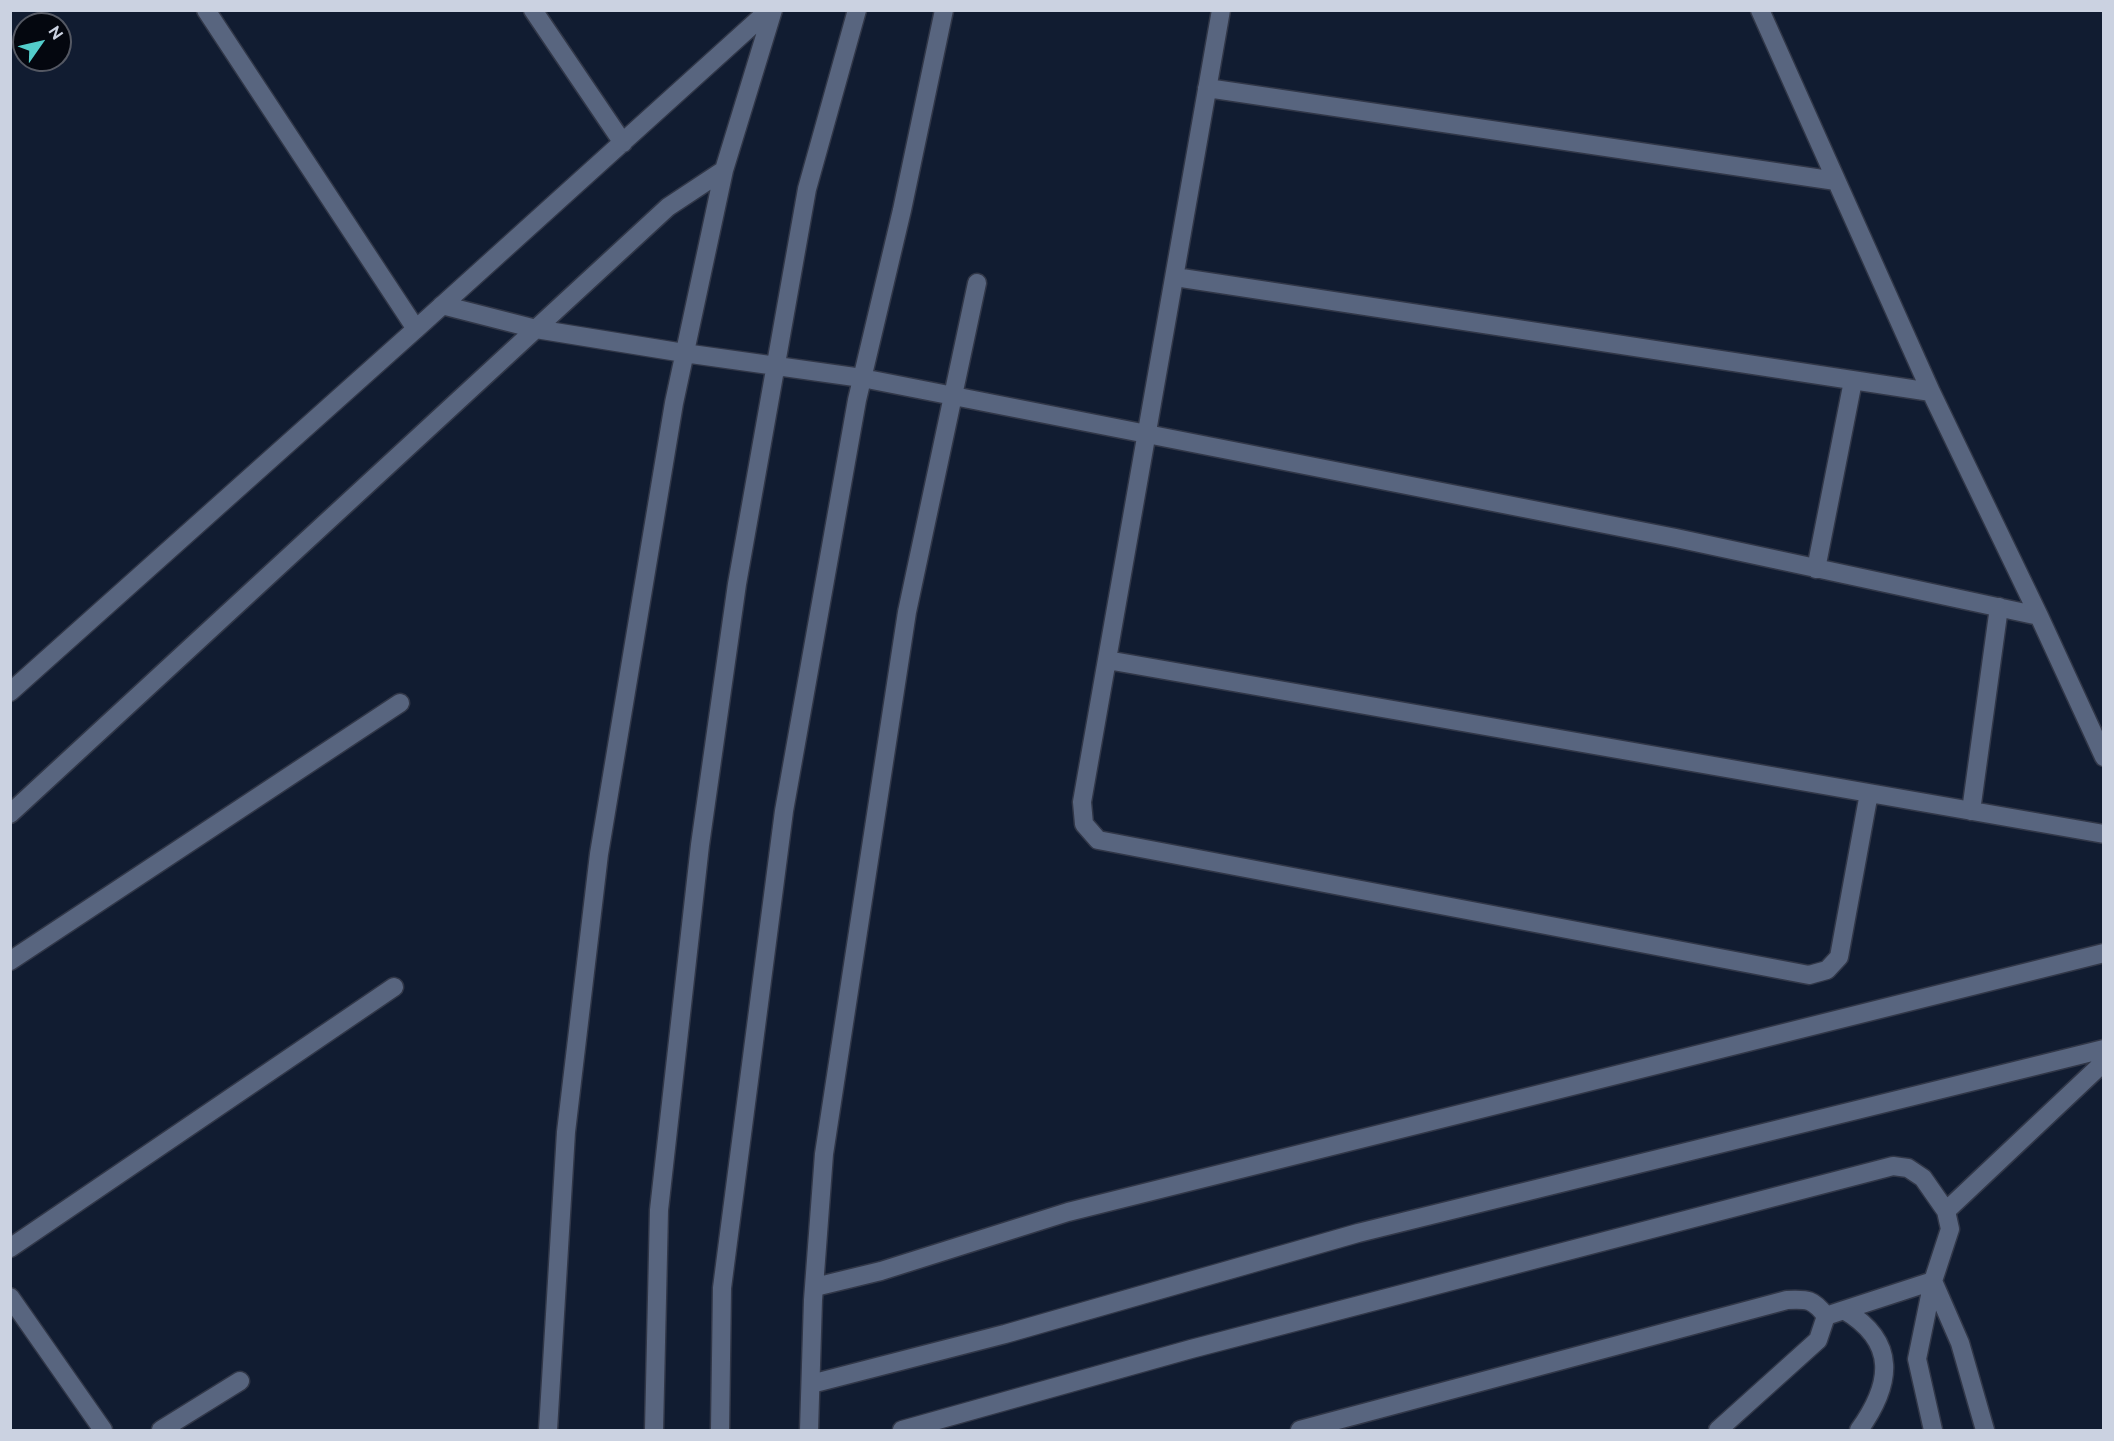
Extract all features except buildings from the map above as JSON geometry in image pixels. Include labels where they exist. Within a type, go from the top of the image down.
[{"type":"street","points":[[206,10],[416,328]]},
{"type":"street","points":[[533,10],[623,143]]},
{"type":"street","points":[[10,692],[771,10]]},
{"type":"street","points":[[548,1431],[566,1132],[599,854],[684,353],[724,170],[771,10]]},
{"type":"street","points":[[654,1431],[659,1210],[696,880],[737,584],[774,364],[807,189],[857,10]]},
{"type":"street","points":[[720,1431],[722,1288],[784,811],[862,378],[902,210],[944,10]]},
{"type":"street","points":[[1221,10],[1082,802],[1084,824],[1098,840],[1809,975],[1827,970],[1839,957],[1869,793]]},
{"type":"street","points":[[1760,10],[1931,392],[2039,616],[2103,757]]},
{"type":"street","points":[[1207,88],[1836,181]]},
{"type":"street","points":[[10,814],[668,207],[724,170]]},
{"type":"street","points":[[1175,277],[1931,392]]},
{"type":"street","points":[[809,1431],[824,1154],[907,612],[977,283]]},
{"type":"street","points":[[442,306],[536,328],[684,353],[862,378],[1816,568],[2039,616]]},
{"type":"street","points":[[1816,568],[1853,381]]},
{"type":"street","points":[[1971,811],[1999,607]]},
{"type":"street","points":[[1107,660],[2103,834]]},
{"type":"street","points":[[10,961],[400,703]]},
{"type":"street","points":[[815,1287],[881,1270],[1068,1212],[2103,953]]},
{"type":"street","points":[[10,1248],[394,987]]},
{"type":"street","points":[[810,1384],[1016,1331],[1358,1233],[2103,1049]]},
{"type":"street","points":[[1946,1211],[2103,1062]]},
{"type":"street","points":[[902,1431],[1191,1349],[1893,1166],[1908,1168],[1923,1178],[1946,1211],[1950,1229],[1933,1281],[1917,1359],[1934,1431]]},
{"type":"street","points":[[1826,1316],[1933,1281]]},
{"type":"street","points":[[1933,1281],[1960,1343],[1985,1431]]},
{"type":"street","points":[[10,1297],[104,1431]]},
{"type":"street","points":[[1300,1431],[1787,1300],[1804,1299],[1816,1303],[1826,1316]]},
{"type":"street","points":[[1844,1310],[1869,1328],[1881,1345],[1884,1360],[1880,1396],[1859,1431]]},
{"type":"street","points":[[1718,1431],[1818,1340],[1826,1316]]},
{"type":"street","points":[[161,1431],[240,1381]]}]
